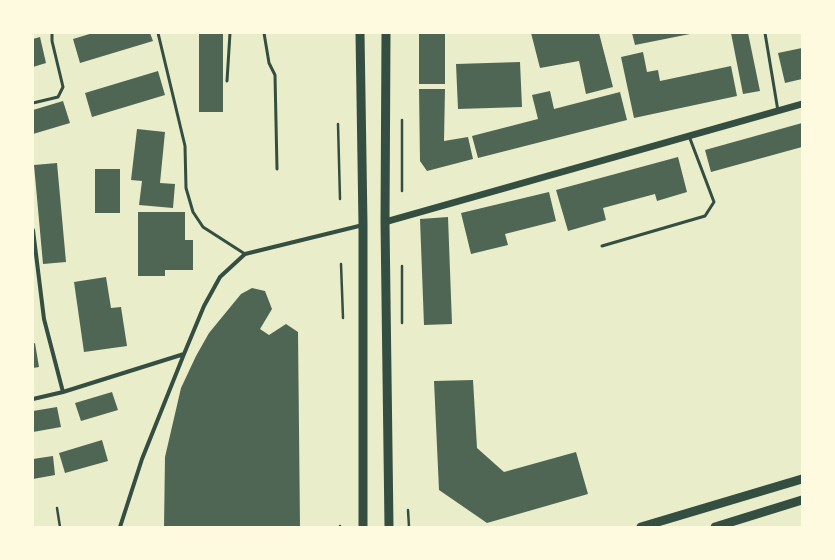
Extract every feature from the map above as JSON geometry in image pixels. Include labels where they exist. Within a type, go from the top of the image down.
[{"type":"main road","points":[[360,33],[363,225],[363,527]]},
{"type":"main road","points":[[386,33],[384,222],[389,527]]},
{"type":"main road","points":[[641,527],[802,479]]},
{"type":"main road","points":[[715,527],[802,500]]},
{"type":"street","points":[[384,222],[802,104]]},
{"type":"street","points":[[120,527],[142,459],[184,354],[204,306],[220,278],[245,254],[363,225]]},
{"type":"street","points":[[33,230],[44,319],[63,392]]},
{"type":"street","points":[[33,399],[63,392],[184,354]]},
{"type":"lane","points":[[33,103],[58,97],[63,87],[52,41],[52,33]]},
{"type":"lane","points":[[158,33],[184,146],[186,188],[193,212],[203,226],[245,254]]},
{"type":"lane","points":[[227,81],[230,33]]},
{"type":"lane","points":[[264,33],[269,63],[275,75],[277,169]]},
{"type":"lane","points":[[765,33],[778,111]]},
{"type":"lane","points":[[602,246],[705,216],[714,202],[689,136]]},
{"type":"path","points":[[402,120],[402,191]]},
{"type":"path","points":[[338,124],[340,199]]},
{"type":"path","points":[[341,264],[343,318]]},
{"type":"path","points":[[402,266],[402,323]]},
{"type":"path","points":[[57,508],[60,527]]},
{"type":"path","points":[[408,510],[409,527]]},
{"type":"building","points":[[93,33],[150,33],[153,41],[80,63],[73,39]]},
{"type":"building","points":[[199,33],[223,33],[223,112],[199,112]]},
{"type":"building","points":[[419,33],[445,33],[445,84],[419,84]]},
{"type":"building","points":[[531,33],[599,33],[613,87],[586,94],[579,61],[540,68]]},
{"type":"building","points":[[632,33],[690,33],[690,34],[635,45]]},
{"type":"building","points":[[731,33],[748,33],[760,91],[743,94]]},
{"type":"building","points":[[40,37],[46,63],[33,67],[33,39]]},
{"type":"building","points":[[802,48],[802,79],[785,83],[778,53]]},
{"type":"building","points":[[643,52],[647,72],[658,70],[660,81],[731,66],[737,96],[634,118],[621,57]]},
{"type":"building","points":[[520,62],[522,107],[458,109],[456,64]]},
{"type":"building","points":[[158,71],[165,95],[92,117],[85,93]]},
{"type":"building","points":[[419,89],[445,89],[444,141],[468,137],[473,159],[427,171],[420,161]]},
{"type":"building","points":[[550,91],[554,109],[620,92],[627,120],[478,158],[472,136],[538,119],[532,95]]},
{"type":"building","points":[[63,101],[70,123],[33,134],[33,110]]},
{"type":"building","points":[[802,123],[802,147],[711,172],[705,150]]},
{"type":"building","points":[[137,129],[165,132],[160,183],[175,184],[173,208],[139,205],[142,181],[131,180]]},
{"type":"building","points":[[678,157],[687,192],[657,201],[655,194],[603,208],[606,220],[568,231],[556,190]]},
{"type":"building","points":[[57,163],[66,262],[43,264],[34,165]]},
{"type":"building","points":[[95,169],[120,169],[120,213],[95,213]]},
{"type":"building","points":[[549,192],[556,221],[505,234],[508,245],[471,254],[461,213]]},
{"type":"building","points":[[138,212],[185,212],[185,240],[193,240],[193,270],[165,270],[165,276],[138,276]]},
{"type":"building","points":[[448,217],[452,324],[424,325],[420,219]]},
{"type":"building","points":[[106,277],[111,308],[121,307],[127,346],[84,352],[74,282]]},
{"type":"building","points":[[252,288],[265,291],[272,309],[260,329],[269,335],[286,324],[298,332],[300,527],[164,527],[165,457],[181,388],[209,333],[241,294]]},
{"type":"building","points":[[35,343],[39,367],[33,368],[33,344]]},
{"type":"building","points":[[473,380],[477,448],[504,472],[576,452],[588,494],[487,523],[439,490],[434,381]]},
{"type":"building","points":[[112,392],[118,410],[81,421],[75,403]]},
{"type":"building","points":[[57,407],[61,427],[33,432],[33,411]]},
{"type":"building","points":[[102,440],[108,461],[65,473],[59,453]]},
{"type":"building","points":[[53,456],[55,475],[33,479],[33,459]]}]
